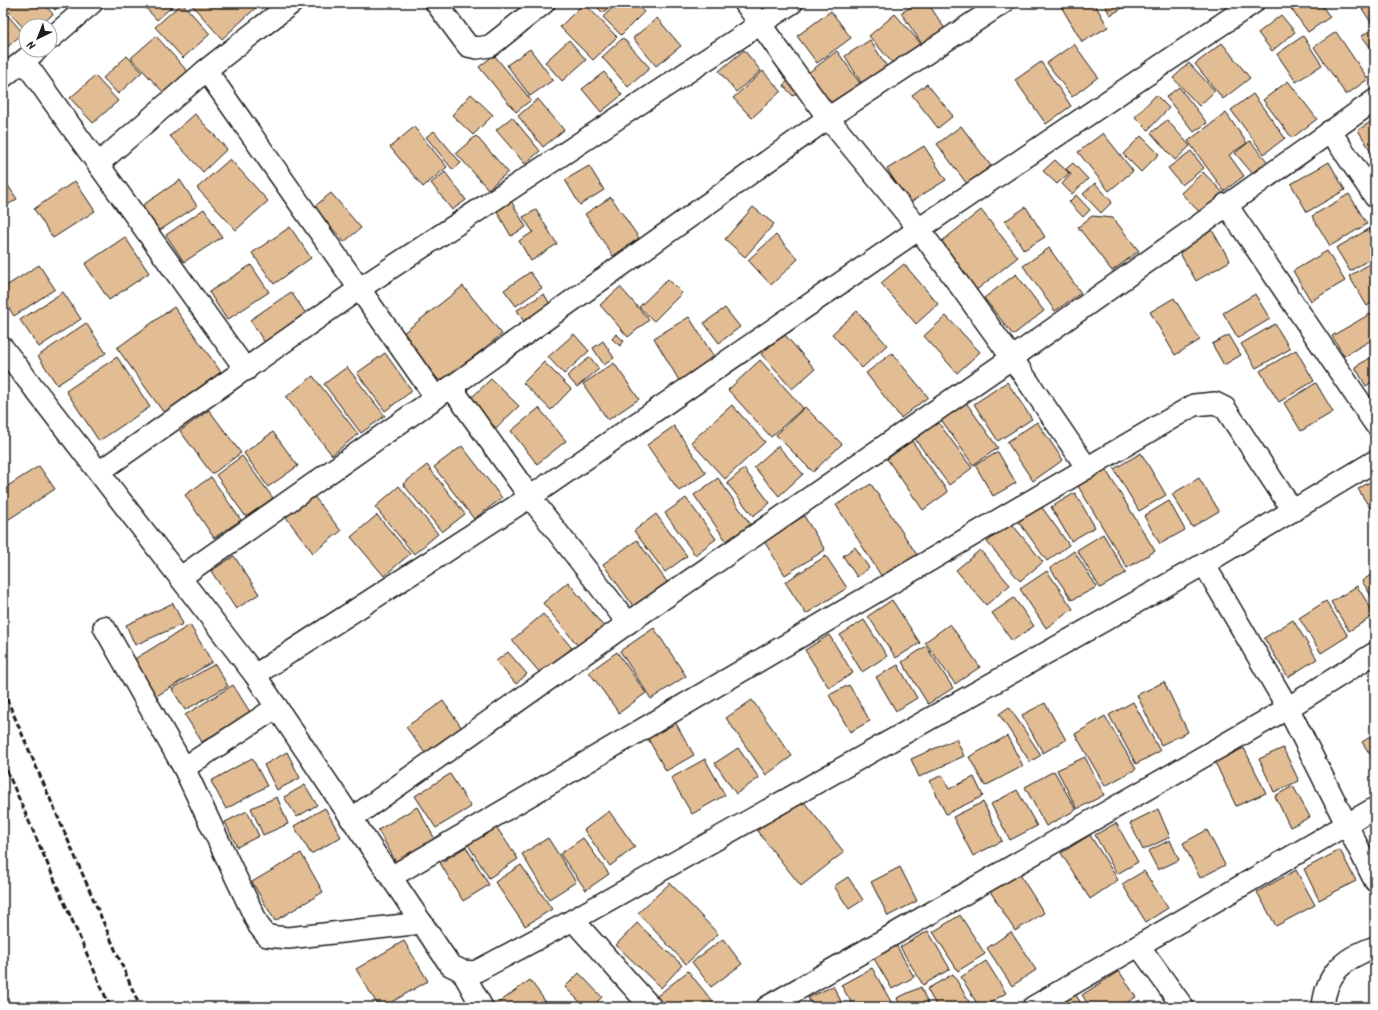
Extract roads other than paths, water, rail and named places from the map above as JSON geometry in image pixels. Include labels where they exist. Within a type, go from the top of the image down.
[{"type":"street","points":[[58,32],[92,3]]},
{"type":"street","points":[[98,164],[206,70],[292,3]]},
{"type":"street","points":[[436,3],[468,46],[477,48],[490,46],[544,3]]},
{"type":"street","points":[[745,3],[828,118],[919,229],[1012,358],[1086,468]]},
{"type":"street","points":[[100,472],[359,289],[792,3]]},
{"type":"street","points":[[181,577],[444,393],[828,118],[1003,3]]},
{"type":"street","points":[[255,675],[530,497],[919,229],[1253,3]]},
{"type":"street","points":[[3,78],[28,58]]},
{"type":"street","points":[[31,58],[98,164],[246,370]]},
{"type":"street","points":[[206,70],[359,289],[530,497],[628,624]]},
{"type":"street","points":[[352,819],[628,624],[1012,358],[1226,204],[1375,100]]},
{"type":"street","points":[[1330,131],[1375,197]]},
{"type":"street","points":[[1226,204],[1375,424]]},
{"type":"street","points":[[3,348],[181,577],[255,675],[450,964],[462,971],[475,972],[573,920],[1204,564],[1375,461]]},
{"type":"street","points":[[391,877],[1194,405],[1215,403],[1225,408],[1293,511]]},
{"type":"street","points":[[1204,564],[1288,708],[1375,881]]},
{"type":"street","points":[[104,627],[184,768],[259,926],[267,936],[288,938],[422,923]]},
{"type":"street","points":[[767,1007],[1288,708],[1375,653]]},
{"type":"street","points":[[184,768],[277,708]]},
{"type":"street","points":[[1033,1007],[1375,808]]},
{"type":"street","points":[[573,920],[651,1007]]},
{"type":"street","points":[[1139,946],[1183,1007]]},
{"type":"street","points":[[1323,1007],[1324,995],[1329,980],[1342,964],[1361,952],[1375,947]]},
{"type":"street","points":[[462,971],[482,1007]]},
{"type":"railway","points":[[3,690],[140,1007]]},
{"type":"railway","points":[[3,762],[110,1007]]}]
